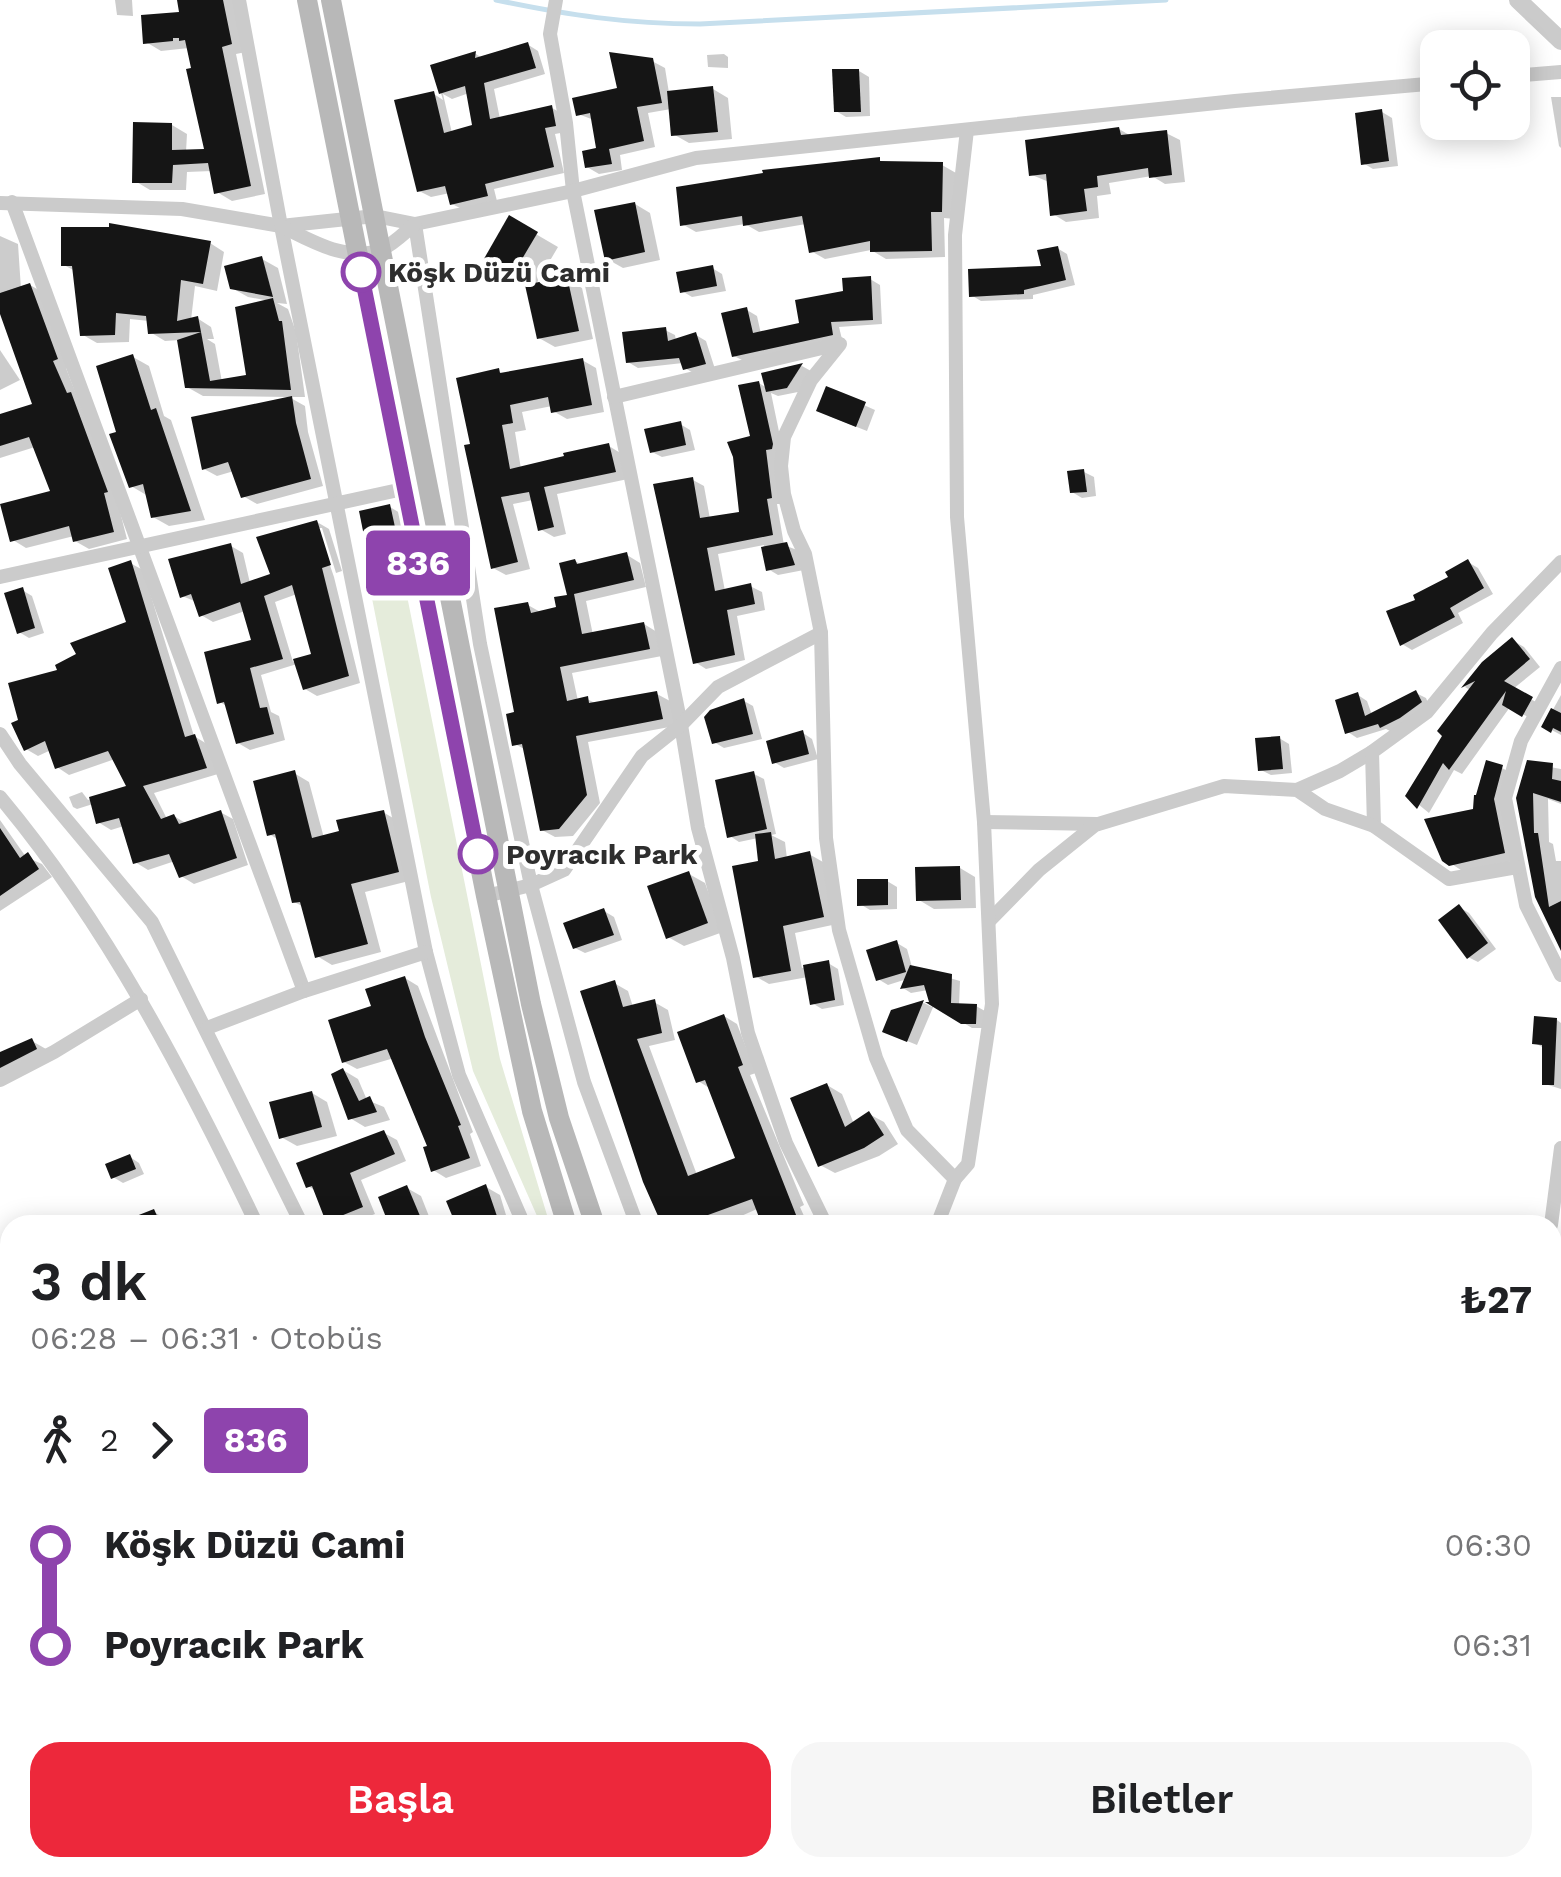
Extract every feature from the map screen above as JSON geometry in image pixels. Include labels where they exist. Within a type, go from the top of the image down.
[{"type":"main road","points":[[307,0],[486,896],[532,1111],[564,1215]]},
{"type":"main road","points":[[332,0],[508,890],[560,1118],[592,1215]]},
{"type":"street","points":[[239,0],[280,226],[426,952],[460,1075],[520,1215]]},
{"type":"street","points":[[556,0],[550,34],[566,122],[573,191],[681,725],[698,828],[733,958],[748,1033],[786,1143],[821,1215]]},
{"type":"street","points":[[1524,6],[1561,41]]},
{"type":"street","points":[[1530,75],[1561,72]]},
{"type":"street","points":[[304,991],[139,545],[6,202],[182,209],[280,226],[375,216],[415,224],[573,191],[696,158],[1235,100],[1420,85]]},
{"type":"street","points":[[941,1215],[955,1179],[968,1164],[992,1004],[984,822],[957,518],[955,235],[967,130]]},
{"type":"street","points":[[280,226],[326,248],[357,253],[382,250],[415,224]]},
{"type":"street","points":[[415,224],[480,644],[531,886],[584,1082],[632,1215]]},
{"type":"street","points":[[614,397],[840,344],[811,380],[790,423],[784,437],[781,466],[794,531],[806,554],[821,632],[826,838],[839,930],[876,1058],[907,1130],[955,1179]]},
{"type":"street","points":[[0,577],[403,489]]},
{"type":"street","points":[[984,822],[1097,824],[1224,786],[1297,790],[1372,752],[1427,712],[1492,633],[1561,562]]},
{"type":"street","points":[[486,896],[531,886],[564,870],[642,756],[681,725],[718,686],[821,632]]},
{"type":"street","points":[[1561,668],[1521,741],[1505,798],[1526,905],[1561,975]]},
{"type":"street","points":[[0,734],[20,764],[152,922],[297,1215]]},
{"type":"street","points":[[1372,752],[1374,826]]},
{"type":"street","points":[[1297,790],[1325,809],[1374,826],[1449,878],[1516,867]]},
{"type":"street","points":[[0,797],[141,999],[252,1215]]},
{"type":"street","points":[[989,922],[1040,870],[1097,824]]},
{"type":"street","points":[[207,1028],[304,991],[426,952]]},
{"type":"street","points":[[0,1080],[141,999]]},
{"type":"street","points":[[1552,1215],[1561,1148]]},
{"type":"green space","points":[[401,566],[500,1059],[547,1215],[537,1215],[473,1071],[431,897],[367,573]]},
{"type":"building","points":[[177,0],[223,0],[232,44],[222,47],[251,186],[214,194],[208,163],[173,165],[172,183],[132,183],[133,122],[172,123],[172,150],[204,149],[186,69],[191,68],[185,40],[173,38],[143,44],[141,15],[179,12]]},
{"type":"building","points":[[528,42],[536,68],[484,83],[490,119],[552,105],[556,126],[545,128],[554,167],[485,184],[488,196],[450,205],[445,186],[417,192],[394,100],[434,91],[444,133],[472,125],[465,86],[439,94],[430,65],[476,51],[475,58]]},
{"type":"building","points":[[609,52],[653,58],[662,103],[637,107],[644,141],[609,149],[612,164],[585,168],[582,151],[596,148],[590,113],[576,116],[572,98],[617,88]]},
{"type":"building","points":[[832,69],[859,69],[861,112],[834,112]]},
{"type":"building","points":[[713,86],[718,132],[671,136],[667,91]]},
{"type":"building","points":[[1382,109],[1389,161],[1361,165],[1355,113]]},
{"type":"building","points":[[1119,127],[1121,135],[1167,130],[1172,175],[1149,178],[1148,168],[1097,176],[1098,187],[1084,189],[1087,211],[1050,216],[1046,174],[1029,176],[1025,140]]},
{"type":"building","points":[[880,157],[880,161],[943,162],[942,212],[931,212],[932,251],[870,252],[870,241],[809,253],[802,216],[743,226],[742,216],[680,226],[676,187],[763,173],[762,170]]},
{"type":"building","points":[[635,202],[645,252],[605,261],[594,210]]},
{"type":"building","points":[[509,215],[538,232],[509,281],[481,264]]},
{"type":"building","points":[[109,223],[211,241],[203,284],[181,280],[177,321],[198,316],[201,332],[148,334],[146,316],[116,313],[115,335],[80,336],[72,266],[61,266],[61,227],[109,227]]},
{"type":"building","points":[[1058,246],[1066,280],[1024,290],[1024,294],[969,297],[968,269],[1041,266],[1037,250]]},
{"type":"building","points":[[262,256],[273,297],[230,289],[224,266]]},
{"type":"building","points":[[713,265],[717,286],[680,293],[676,272]]},
{"type":"building","points":[[567,276],[579,331],[537,339],[525,285]]},
{"type":"building","points":[[871,276],[873,320],[831,322],[833,335],[732,357],[721,313],[747,307],[753,333],[799,323],[795,300],[843,291],[842,278]]},
{"type":"building","points":[[30,283],[58,359],[53,361],[67,393],[71,392],[108,492],[104,493],[114,532],[73,542],[69,526],[10,542],[0,504],[50,491],[29,437],[0,446],[0,414],[32,404],[0,314],[0,293]]},
{"type":"building","points":[[273,298],[282,321],[291,390],[185,388],[177,340],[201,332],[210,381],[246,375],[235,307]]},
{"type":"building","points":[[666,327],[668,341],[696,332],[706,364],[683,370],[679,358],[626,363],[622,332]]},
{"type":"building","points":[[133,354],[191,511],[151,518],[143,484],[129,488],[109,434],[116,432],[96,366]]},
{"type":"building","points":[[583,358],[592,405],[551,413],[548,397],[510,405],[513,423],[502,425],[510,469],[609,443],[616,472],[544,487],[554,527],[538,531],[529,492],[501,497],[518,562],[491,569],[464,445],[470,444],[456,378],[499,368],[500,373]]},
{"type":"building","points":[[803,363],[787,388],[766,392],[761,373]]},
{"type":"building","points":[[759,381],[773,444],[772,449],[766,450],[772,498],[767,499],[773,535],[707,548],[715,591],[751,583],[755,604],[727,610],[735,655],[693,664],[653,484],[693,477],[700,518],[739,512],[733,457],[727,442],[750,436],[738,385]]},
{"type":"building","points":[[826,386],[866,402],[856,427],[816,411]]},
{"type":"building","points":[[292,396],[311,479],[241,498],[228,462],[202,470],[191,417]]},
{"type":"building","points":[[681,421],[686,445],[650,453],[644,429]]},
{"type":"building","points":[[1084,469],[1087,492],[1070,493],[1067,471]]},
{"type":"building","points":[[390,504],[401,555],[369,561],[359,511]]},
{"type":"building","points":[[317,520],[331,565],[322,568],[349,676],[303,690],[293,659],[311,654],[292,585],[264,596],[283,659],[250,668],[260,708],[267,707],[274,734],[236,744],[224,702],[217,704],[204,652],[251,640],[240,602],[199,617],[191,594],[180,598],[168,559],[231,543],[241,584],[270,574],[256,537]]},
{"type":"building","points":[[787,542],[795,565],[766,571],[761,547]]},
{"type":"building","points":[[627,552],[634,580],[574,594],[582,634],[644,622],[650,649],[560,667],[567,701],[588,696],[589,703],[657,691],[663,719],[576,736],[587,795],[559,829],[540,831],[522,744],[512,746],[506,714],[514,712],[494,608],[528,602],[531,613],[556,607],[554,597],[567,595],[559,563],[575,559],[577,564]]},
{"type":"building","points":[[1468,559],[1484,588],[1450,608],[1455,617],[1400,646],[1386,611],[1415,600],[1413,595],[1448,577],[1445,572]]},
{"type":"building","points":[[131,560],[185,737],[195,734],[207,768],[143,786],[161,819],[174,814],[179,824],[221,810],[237,858],[179,878],[169,854],[133,864],[119,818],[96,824],[89,797],[126,786],[108,751],[55,769],[45,741],[24,751],[11,723],[18,720],[8,683],[57,670],[55,665],[76,654],[70,643],[126,622],[108,568]]},
{"type":"building","points":[[23,587],[35,628],[17,634],[4,593]]},
{"type":"building","points":[[1512,637],[1530,659],[1504,681],[1533,697],[1522,717],[1502,705],[1506,691],[1449,770],[1443,763],[1417,809],[1405,796],[1442,736],[1437,731],[1475,681],[1461,688],[1482,662]]},
{"type":"building","points":[[1416,690],[1422,702],[1400,718],[1380,728],[1378,724],[1345,734],[1335,700],[1358,692],[1365,716]]},
{"type":"building","points":[[744,698],[753,734],[712,744],[704,717],[710,710]]},
{"type":"building","points":[[1551,708],[1561,713],[1561,732],[1553,728],[1551,733],[1541,727]]},
{"type":"building","points":[[803,730],[809,754],[772,764],[766,741]]},
{"type":"building","points":[[1280,736],[1283,769],[1258,771],[1255,738]]},
{"type":"building","points":[[1486,760],[1503,765],[1494,799],[1505,853],[1449,866],[1442,861],[1424,819],[1473,809]]},
{"type":"building","points":[[1527,760],[1553,763],[1552,779],[1561,781],[1561,802],[1533,793],[1534,833],[1538,833],[1549,907],[1561,901],[1561,951],[1535,897],[1516,798]]},
{"type":"building","points":[[295,770],[312,838],[339,831],[336,820],[384,810],[399,872],[351,884],[368,944],[315,958],[300,902],[292,903],[275,834],[267,836],[253,781]]},
{"type":"building","points":[[754,771],[767,829],[727,838],[715,780]]},
{"type":"building","points":[[0,828],[20,858],[28,852],[39,869],[0,896]]},
{"type":"building","points":[[771,832],[775,859],[810,851],[824,917],[783,926],[791,971],[753,978],[732,866],[758,861],[755,834]]},
{"type":"building","points":[[960,866],[961,900],[916,901],[915,867]]},
{"type":"building","points":[[689,871],[708,923],[666,939],[647,886]]},
{"type":"building","points":[[857,879],[888,879],[888,905],[857,906]]},
{"type":"building","points":[[1459,904],[1488,943],[1467,959],[1438,920]]},
{"type":"building","points":[[604,908],[614,935],[573,949],[563,923]]},
{"type":"building","points":[[897,940],[906,972],[876,981],[866,950]]},
{"type":"building","points":[[829,960],[835,1000],[810,1005],[803,965]]},
{"type":"building","points":[[910,965],[952,974],[951,1003],[977,1004],[976,1024],[961,1024],[925,1002],[929,1002],[924,985],[900,989]]},
{"type":"building","points":[[405,976],[470,1158],[431,1172],[423,1147],[427,1146],[387,1049],[342,1063],[328,1020],[371,1006],[365,989]]},
{"type":"building","points":[[615,980],[623,1007],[655,999],[662,1033],[637,1039],[688,1176],[735,1158],[705,1080],[696,1083],[677,1032],[724,1014],[743,1065],[738,1067],[796,1215],[758,1215],[752,1199],[708,1215],[658,1215],[580,991]]},
{"type":"building","points":[[924,1000],[907,1042],[882,1032],[891,1010]]},
{"type":"building","points":[[1534,1016],[1557,1018],[1554,1085],[1542,1085],[1542,1045],[1532,1044]]},
{"type":"building","points":[[32,1038],[37,1049],[0,1068],[0,1052]]},
{"type":"building","points":[[343,1068],[359,1101],[370,1096],[377,1112],[348,1120],[331,1074]]},
{"type":"building","points":[[827,1083],[845,1127],[869,1111],[884,1135],[818,1167],[790,1098]]},
{"type":"building","points":[[312,1091],[322,1127],[279,1139],[269,1102]]},
{"type":"building","points":[[384,1130],[395,1154],[350,1173],[363,1207],[343,1215],[323,1215],[312,1186],[306,1188],[296,1163]]},
{"type":"building","points":[[130,1154],[136,1169],[111,1179],[105,1164]]},
{"type":"building","points":[[486,1184],[497,1215],[452,1215],[446,1201]]},
{"type":"building","points":[[407,1185],[420,1215],[385,1215],[378,1197]]},
{"type":"waterway","points":[[496,0],[597,18],[700,24],[1166,0]]},
{"type":"bus line","name":"836","points":[[361,272],[478,854]]},
{"type":"place","name":"Köşk Düzü Cami","points":[[361,272]]},
{"type":"place","name":"Poyracık Park","points":[[478,854]]}]
